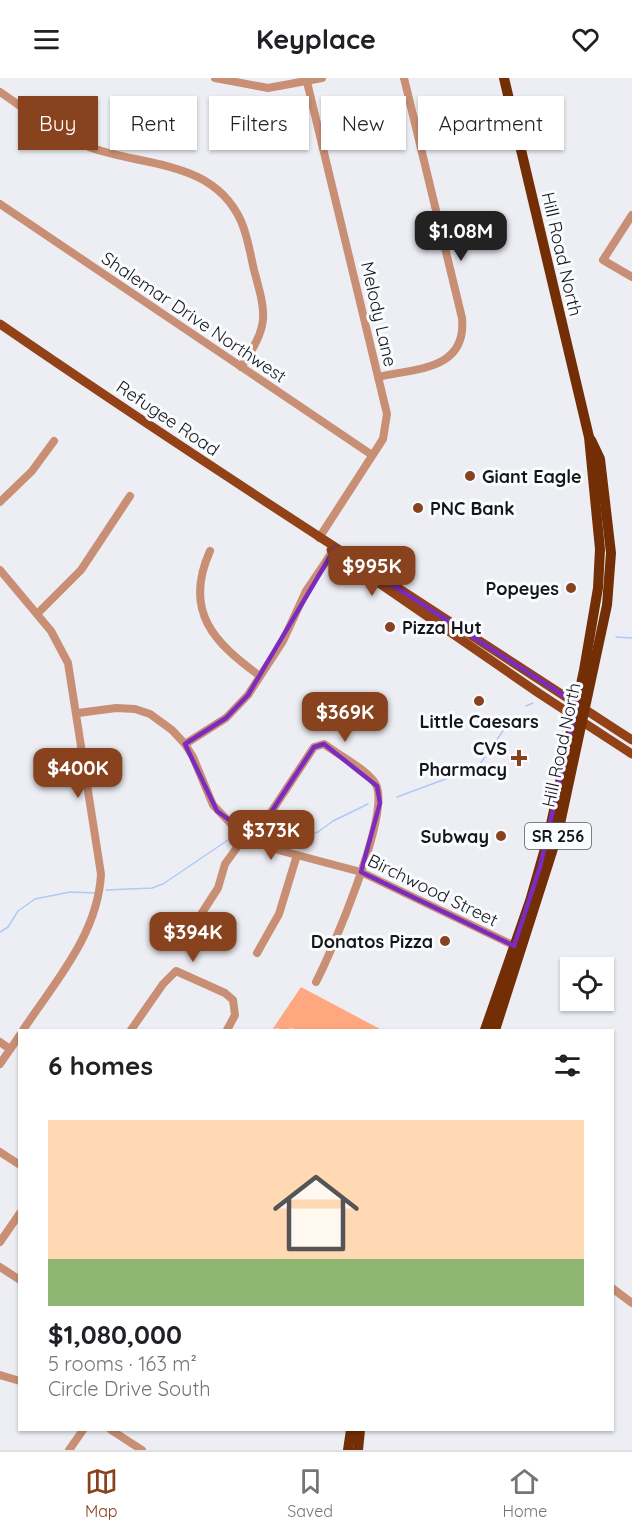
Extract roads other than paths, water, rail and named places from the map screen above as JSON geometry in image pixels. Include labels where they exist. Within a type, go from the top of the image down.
[{"type":"highway","name":"Hill Road North","points":[[495,1029],[546,878],[579,713],[598,588],[600,549],[595,460],[504,78]]},
{"type":"highway","name":"Hill Road North","points":[[485,1029],[516,947],[540,867],[579,713]]},
{"type":"highway","points":[[348,1450],[351,1431]]},
{"type":"highway","points":[[358,1450],[360,1431]]},
{"type":"main road","name":"Refugee Road","points":[[0,324],[319,538],[446,630],[469,645],[476,644],[632,748]]},
{"type":"main road","name":"Refugee Road","points":[[334,550],[504,655],[632,754]]},
{"type":"main road","name":"Refugee Road","points":[[579,713],[632,740]]},
{"type":"street","points":[[215,78],[268,88],[322,78]]},
{"type":"street","points":[[378,377],[422,368],[447,359],[454,353],[462,336],[462,318],[404,78]]},
{"type":"street","name":"Melody Lane","points":[[308,82],[387,421],[383,439],[319,538]]},
{"type":"street","points":[[0,92],[74,140],[99,150],[192,173],[215,187],[228,200],[245,231],[264,307],[262,332],[241,367]]},
{"type":"street","name":"Shalemar Drive Northwest","points":[[0,204],[372,455]]},
{"type":"street","points":[[632,215],[603,260],[632,277]]},
{"type":"street","points":[[0,502],[32,471],[54,441]]},
{"type":"street","points":[[37,614],[81,570],[130,496]]},
{"type":"street","points":[[184,744],[226,718],[248,695],[283,641],[306,591],[334,550]]},
{"type":"street","points":[[210,551],[201,580],[205,619],[218,642],[260,676]]},
{"type":"street","points":[[0,570],[56,639],[68,663],[78,713],[99,856],[98,900],[82,942],[24,1029]]},
{"type":"street","name":"Birchwood Street","points":[[78,713],[116,708],[142,711],[164,723],[184,744],[193,757],[213,805],[230,825],[246,835],[297,855],[361,872],[516,947]]},
{"type":"street","points":[[254,838],[314,747],[324,744],[372,777],[377,786],[380,803],[361,872],[336,943],[316,982]]},
{"type":"street","points":[[198,919],[218,888],[225,864],[246,835]]},
{"type":"street","points":[[257,953],[279,914],[297,855]]},
{"type":"street","points":[[132,1029],[163,984],[176,971],[193,977],[231,998],[235,1015],[228,1029]]},
{"type":"street","points":[[0,1064],[18,1038]]},
{"type":"street","points":[[0,1042],[10,1049]]},
{"type":"street","points":[[0,1152],[18,1164]]},
{"type":"street","points":[[0,1242],[18,1216]]},
{"type":"street","points":[[0,1267],[18,1279]]},
{"type":"street","points":[[614,1290],[632,1303]]},
{"type":"street","points":[[0,1375],[18,1381]]},
{"type":"street","points":[[69,1450],[82,1431]]},
{"type":"street","points":[[115,1431],[142,1450]]},
{"type":"waterway","points":[[616,637],[632,638]]},
{"type":"waterway","points":[[526,706],[533,703]]},
{"type":"waterway","points":[[397,797],[478,767],[505,728]]},
{"type":"waterway","points":[[286,838],[299,838],[318,832],[333,821],[368,804]]},
{"type":"waterway","points":[[106,890],[152,888],[163,884],[228,840]]},
{"type":"waterway","points":[[0,932],[8,927],[18,911],[35,899],[70,892],[95,893]]},
{"type":"place","name":"Giant Eagle","points":[[470,476]]},
{"type":"place","name":"PNC Bank","points":[[418,508]]},
{"type":"place","name":"Popeyes","points":[[571,588]]},
{"type":"place","name":"Pizza Hut","points":[[390,627]]},
{"type":"place","name":"Little Caesars","points":[[479,701]]},
{"type":"place","name":"CVS Pharmacy","points":[[519,758]]},
{"type":"place","name":"Subway","points":[[501,836]]},
{"type":"place","name":"Donatos Pizza","points":[[445,941]]}]
